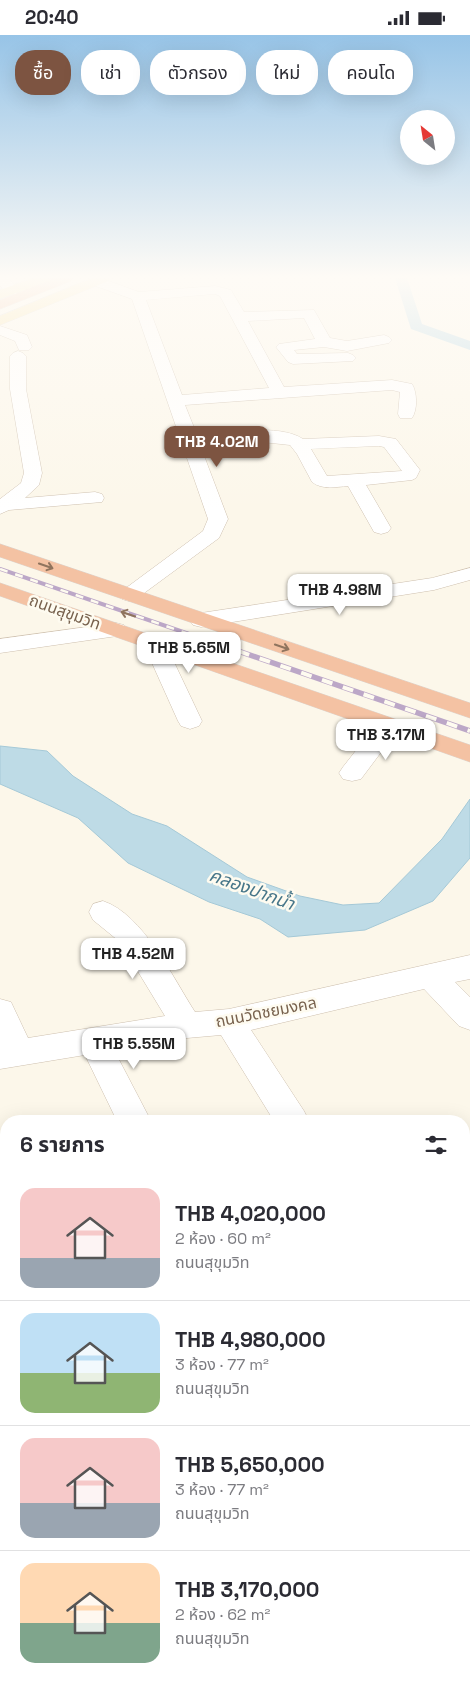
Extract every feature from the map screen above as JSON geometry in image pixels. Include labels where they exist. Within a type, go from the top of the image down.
[{"type":"highway","points":[[0,550],[461,708]]},
{"type":"highway","points":[[0,569],[236,653],[267,667],[348,712]]},
{"type":"highway","name":"ถนนสุขุมวิท","points":[[0,589],[470,754]]},
{"type":"street","points":[[2,507],[30,485],[34,473],[20,395],[21,355]]},
{"type":"street","points":[[130,595],[212,534],[218,519],[159,355]]},
{"type":"street","points":[[260,355],[279,391]]},
{"type":"street","points":[[290,355],[293,359],[348,358]]},
{"type":"street","points":[[175,401],[279,391],[381,385],[400,386],[406,387],[408,392],[406,414]]},
{"type":"street","points":[[0,396],[20,395]]},
{"type":"street","points":[[189,441],[277,436],[292,438],[299,444],[322,481],[355,481],[410,474],[411,470],[392,446],[386,442],[299,444]]},
{"type":"street","points":[[355,481],[381,529]]},
{"type":"street","points":[[2,507],[95,498]]},
{"type":"street","points":[[201,620],[434,584],[470,574]]},
{"type":"street","points":[[0,646],[116,630]]},
{"type":"street","points":[[154,643],[190,721]]},
{"type":"street","points":[[352,773],[388,726]]},
{"type":"street","points":[[103,912],[130,934],[187,1025]]},
{"type":"street","name":"ถนนวัดชยมงคล","points":[[10,1054],[187,1025],[229,1022],[470,967]]},
{"type":"street","points":[[430,976],[470,1017]]},
{"type":"street","points":[[0,1011],[10,1054]]},
{"type":"street","points":[[229,1022],[288,1115]]},
{"type":"street","points":[[93,1040],[131,1115]]},
{"type":"water","name":"คลองปากน้ำ","points":[[0,746],[47,751],[73,776],[132,814],[167,826],[247,877],[300,896],[343,905],[379,903],[442,839],[470,799],[470,858],[433,901],[365,930],[288,937],[260,919],[209,902],[128,863],[78,818],[0,784]]},
{"type":"railway","points":[[0,569],[221,645]]},
{"type":"railway","points":[[218,644],[470,731]]}]
